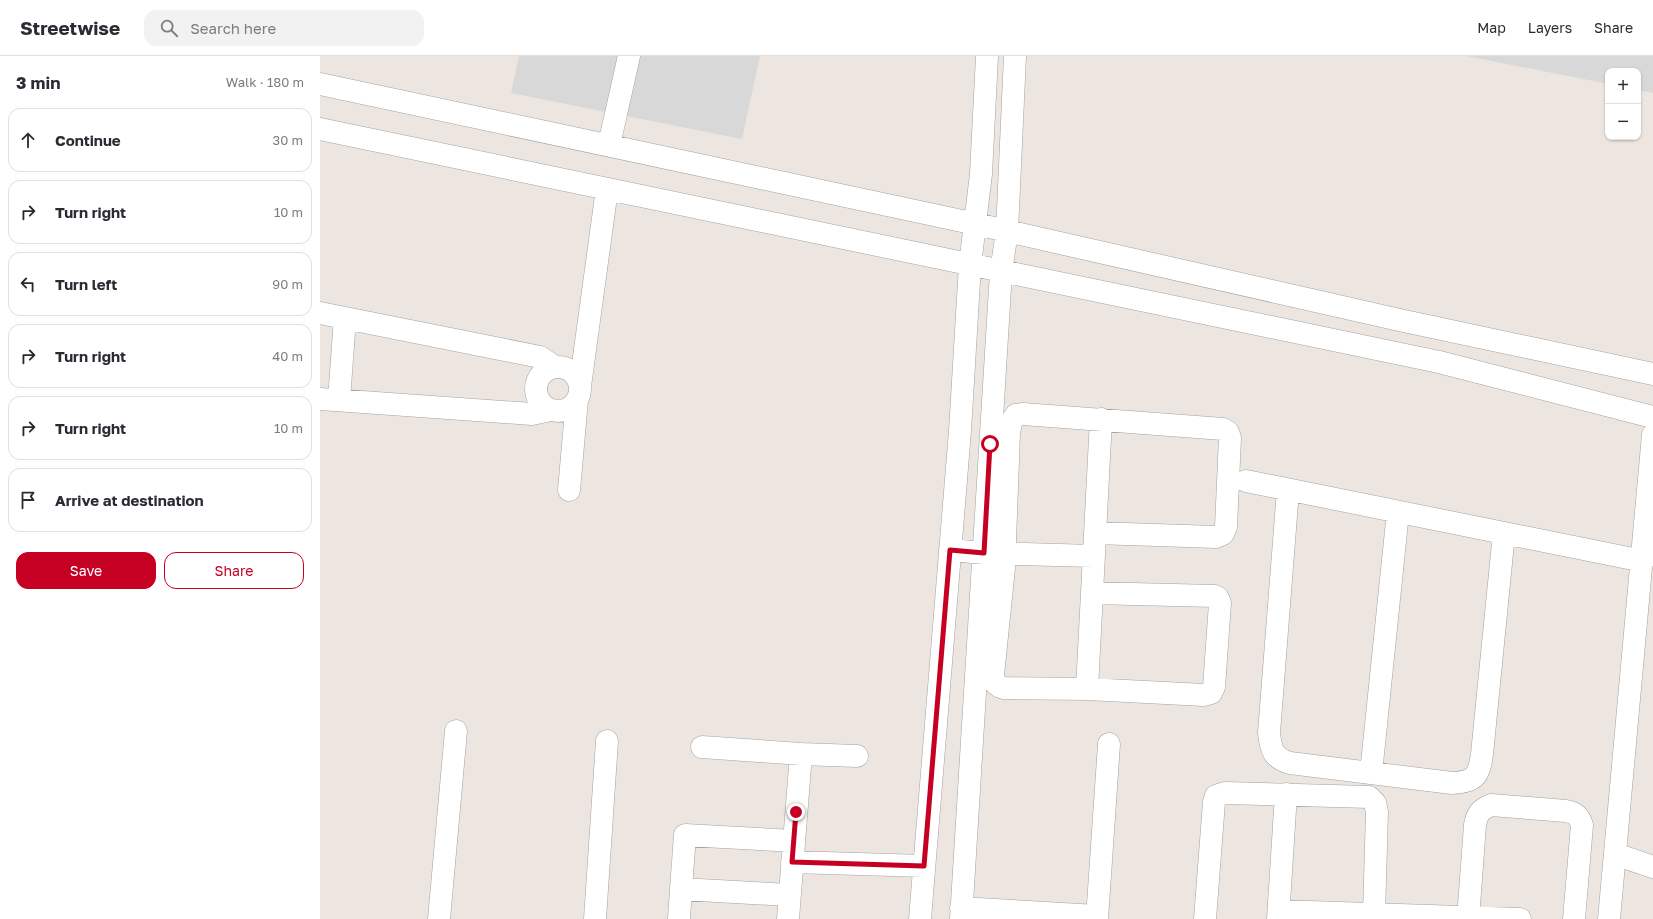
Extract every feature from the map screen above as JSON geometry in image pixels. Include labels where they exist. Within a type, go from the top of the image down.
[{"type":"street","points":[[609,146],[630,56]]},
{"type":"street","points":[[920,919],[950,550],[970,265],[981,174],[987,56]]},
{"type":"street","points":[[1015,56],[1007,231],[1001,272],[994,560],[994,682],[997,686],[1004,688],[1087,689],[1204,695],[1210,693],[1214,687],[1220,603],[1218,598],[1215,596],[1092,593]]},
{"type":"street","points":[[320,84],[976,224],[1397,319],[1653,374]]},
{"type":"street","points":[[320,129],[1439,362],[1653,417]]},
{"type":"street","points":[[569,490],[579,393],[607,189]]},
{"type":"street","points":[[320,313],[540,357],[555,367]]},
{"type":"street","points":[[345,318],[329,400],[532,414],[551,410]]},
{"type":"street","points":[[555,367],[562,367],[574,373],[579,393],[573,405],[559,411],[544,407],[539,401],[535,386],[542,373],[555,367]]},
{"type":"street","points":[[1095,533],[1216,537],[1223,534],[1226,527],[1230,438],[1228,432],[1223,429],[1023,414],[1016,415],[1011,422],[994,560],[961,913],[1097,917],[1109,744]]},
{"type":"street","points":[[1087,689],[1092,593],[1087,563],[1095,533],[1101,419]]},
{"type":"street","points":[[1609,919],[1643,561],[1653,435]]},
{"type":"street","points":[[1246,481],[1643,561]]},
{"type":"street","points":[[1288,490],[1269,733],[1270,744],[1274,753],[1280,760],[1290,763],[1452,783],[1464,783],[1474,778],[1480,770],[1483,746],[1504,533]]},
{"type":"street","points":[[1371,773],[1398,512]]},
{"type":"street","points":[[950,550],[994,560],[1087,563]]},
{"type":"street","points":[[439,919],[456,731]]},
{"type":"street","points":[[595,919],[607,741]]},
{"type":"street","points":[[702,747],[801,754],[857,756]]},
{"type":"street","points":[[788,919],[801,754]]},
{"type":"street","points":[[1205,919],[1216,796],[1225,793],[1369,797],[1375,803],[1377,812],[1374,914]]},
{"type":"street","points":[[1286,794],[1278,915],[1374,914],[1520,919]]},
{"type":"street","points":[[1468,918],[1477,815],[1482,809],[1491,805],[1566,811],[1574,813],[1579,817],[1582,825],[1574,919]]},
{"type":"street","points":[[679,919],[686,835],[793,852],[924,866]]},
{"type":"street","points":[[1615,854],[1653,867]]},
{"type":"street","points":[[681,889],[790,895]]},
{"type":"shaded area","points":[[519,56],[760,56],[742,139],[511,93]]},
{"type":"shaded area","points":[[1467,56],[1653,56],[1653,93],[1641,91],[1641,68],[1605,68],[1605,83]]},
{"type":"route","points":[[796,812],[792,862],[924,866],[950,550],[984,553],[990,444]]}]
